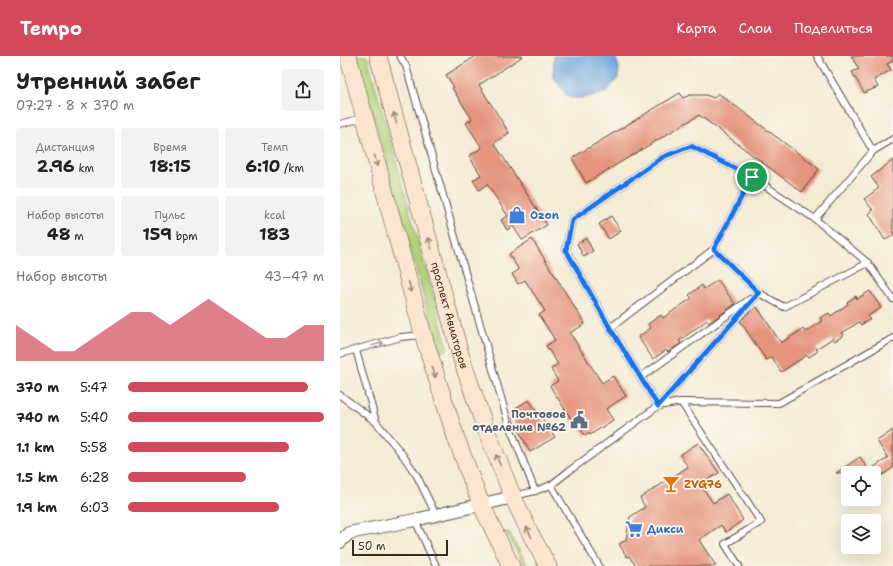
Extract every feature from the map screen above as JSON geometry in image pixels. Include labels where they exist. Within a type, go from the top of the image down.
[{"type":"main road","points":[[348,56],[423,334],[438,382],[456,438],[481,504],[511,566]]},
{"type":"main road","name":"проспект Авиаторов","points":[[378,56],[461,357],[485,427],[513,497],[548,566]]},
{"type":"street","points":[[340,542],[349,533],[415,520],[513,497]]},
{"type":"lane","points":[[400,56],[406,66],[508,422],[535,491]]},
{"type":"lane","points":[[817,56],[873,151]]},
{"type":"lane","points":[[340,124],[364,118]]},
{"type":"lane","points":[[815,219],[873,151],[893,139]]},
{"type":"lane","points":[[658,406],[610,328],[566,250],[572,220],[663,157],[691,146],[752,177],[815,219],[868,263],[893,299]]},
{"type":"lane","points":[[610,328],[714,249],[752,177]]},
{"type":"lane","points":[[714,249],[759,293],[784,307],[868,263]]},
{"type":"lane","points":[[513,497],[551,485],[658,406],[759,293]]},
{"type":"lane","points":[[641,377],[759,293]]},
{"type":"lane","points":[[340,354],[401,337],[423,334]]},
{"type":"lane","points":[[658,406],[681,402],[779,403],[893,338]]},
{"type":"lane","points":[[356,350],[376,422]]},
{"type":"lane","points":[[340,395],[376,422],[402,454],[418,476],[436,515]]},
{"type":"lane","points":[[681,402],[761,522],[725,544],[739,566]]},
{"type":"lane","points":[[551,485],[599,566]]},
{"type":"lane","points":[[415,520],[436,566]]},
{"type":"green space","points":[[357,56],[367,56],[448,349],[439,352]]},
{"type":"green space","points":[[506,532],[509,532],[528,566],[525,566]]},
{"type":"water","points":[[554,56],[615,56],[619,67],[618,78],[605,93],[585,98],[569,98],[553,77]]},
{"type":"building","points":[[476,56],[523,56],[479,85],[509,133],[494,143],[547,225],[522,240],[513,226],[507,230],[501,220],[508,216],[487,184],[479,190],[473,180],[481,175],[469,156],[482,148],[466,123],[472,119],[452,88],[454,87],[446,75]]},
{"type":"building","points":[[851,56],[893,56],[893,61],[887,64],[891,70],[874,80],[878,87],[864,93],[852,72],[859,69]]},
{"type":"building","points":[[680,93],[683,98],[690,95],[706,95],[714,98],[718,93],[819,169],[802,192],[699,115],[586,183],[572,158]]},
{"type":"building","points":[[893,160],[893,236],[885,240],[869,214],[873,210],[864,199],[879,188],[871,177]]},
{"type":"building","points":[[611,216],[621,231],[609,239],[599,224]]},
{"type":"building","points":[[586,238],[593,251],[584,257],[577,244]]},
{"type":"building","points":[[532,239],[585,324],[570,333],[602,383],[613,376],[626,396],[606,409],[613,420],[590,435],[589,433],[585,436],[579,426],[577,428],[550,386],[558,381],[551,369],[558,364],[546,346],[555,340],[539,315],[545,311],[525,280],[518,284],[512,274],[519,270],[509,254]]},
{"type":"building","points":[[718,280],[735,304],[709,323],[707,320],[679,341],[681,343],[668,352],[666,350],[653,359],[638,337],[651,328],[648,324],[661,315],[663,318],[692,298],[689,295],[702,285],[704,289]]},
{"type":"building","points":[[870,291],[881,308],[868,316],[870,319],[861,325],[859,322],[842,333],[844,335],[835,341],[833,338],[816,349],[818,351],[809,357],[807,355],[781,372],[772,357],[766,360],[740,321],[757,307],[781,343],[803,329],[805,332],[822,321],[820,318],[829,313],[831,316],[848,304],[847,302],[856,296],[857,299]]},
{"type":"building","points":[[529,400],[555,437],[530,452],[513,420],[514,409]]},
{"type":"building","points":[[893,430],[893,468],[881,476],[881,466],[876,466],[888,458],[877,441]]},
{"type":"building","points":[[698,443],[719,473],[700,484],[713,503],[727,494],[743,520],[726,532],[721,525],[699,540],[716,566],[636,566],[629,556],[627,557],[619,544],[626,540],[630,517],[645,507],[640,498],[688,467],[680,455]]},
{"type":"building","points":[[860,457],[866,466],[846,466]]},
{"type":"place","name":"Ozon","points":[[517,215]]},
{"type":"place","name":"Почтовое отделение №62","points":[[579,420]]},
{"type":"place","name":"ZVG76","points":[[671,484]]},
{"type":"place","name":"Дикси","points":[[634,529]]},
{"type":"route","points":[[691,146],[752,177],[714,249],[759,293],[658,406],[610,328],[566,250],[572,220],[663,157],[691,146]]}]
